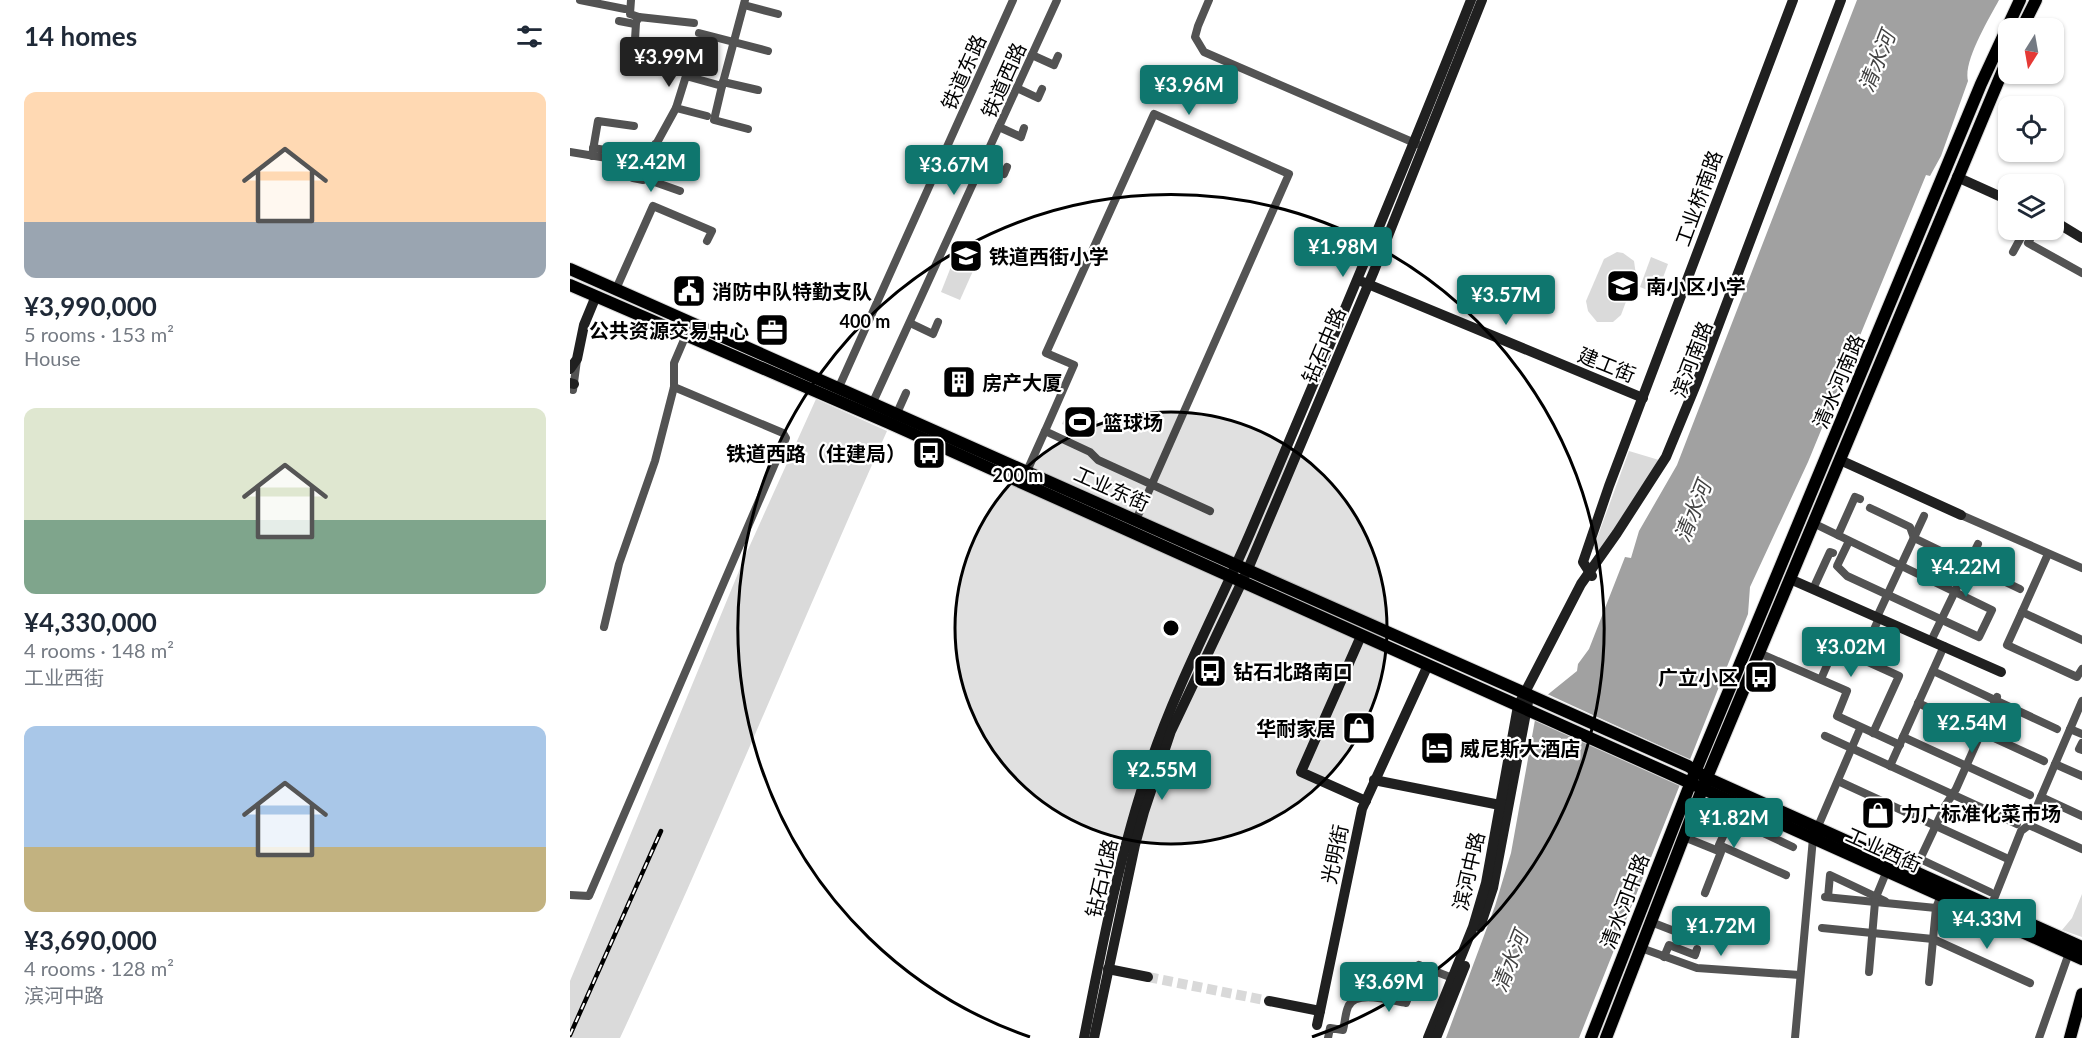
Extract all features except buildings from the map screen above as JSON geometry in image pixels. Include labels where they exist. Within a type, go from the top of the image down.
[{"type":"main road","name":"钻石中路","points":[[1419,145],[1471,0]]},
{"type":"main road","name":"钻石中路","points":[[1242,567],[1482,0]]},
{"type":"main road","name":"工业桥南路","points":[[1590,574],[1583,562],[1642,398],[1793,0]]},
{"type":"main road","name":"滨河南路","points":[[1526,709],[1572,607],[1590,574],[1647,489],[1670,447],[1697,382],[1841,0]]},
{"type":"main road","name":"滨河南路","points":[[1590,574],[1654,488],[1671,457],[1703,380],[1846,0]]},
{"type":"main road","name":"清水河南路","points":[[1696,776],[1981,84],[2020,0]]},
{"type":"main road","points":[[2027,18],[2036,0]]},
{"type":"main road","name":"清水河南路","points":[[1696,776],[1715,758],[1998,82]]},
{"type":"main road","points":[[1958,177],[1998,195]]},
{"type":"main road","points":[[2064,227],[2082,238]]},
{"type":"main road","name":"工业东街","points":[[570,269],[1531,696],[1696,776]]},
{"type":"main road","name":"建工街","points":[[1363,282],[1642,398]]},
{"type":"main road","name":"工业东街","points":[[570,285],[889,423],[1526,709],[1696,776]]},
{"type":"main road","points":[[570,369],[577,359],[584,325],[596,296]]},
{"type":"main road","points":[[661,325],[667,312]]},
{"type":"main road","points":[[705,344],[710,331]]},
{"type":"main road","points":[[1840,460],[1961,515]]},
{"type":"main road","name":"钻石北路","points":[[1084,1038],[1122,863],[1146,775],[1191,663],[1242,567]]},
{"type":"main road","name":"钻石北路","points":[[1094,1038],[1135,844],[1156,773],[1171,731],[1236,579]]},
{"type":"main road","points":[[1790,579],[2001,672]]},
{"type":"main road","points":[[1361,636],[1301,772],[1366,801]]},
{"type":"main road","name":"光明街","points":[[1317,1025],[1352,853],[1366,801],[1428,665]]},
{"type":"main road","name":"滨河中路","points":[[1436,1038],[1486,883],[1500,805],[1526,709]]},
{"type":"main road","name":"滨河中路","points":[[1428,1038],[1456,979],[1493,888],[1526,709]]},
{"type":"main road","points":[[1696,803],[1701,799],[1725,792],[1717,775],[1715,758]]},
{"type":"main road","name":"清水河中路","points":[[1592,1038],[1687,792],[1696,776]]},
{"type":"main road","name":"清水河中路","points":[[1606,1038],[1696,803],[1696,776]]},
{"type":"main road","name":"工业西街","points":[[1696,776],[1725,792],[1989,912],[2082,959]]},
{"type":"main road","points":[[1374,780],[1500,805]]},
{"type":"main road","name":"工业西街","points":[[1725,792],[1738,804],[1815,833]]},
{"type":"main road","name":"工业西街","points":[[1889,867],[1914,872],[1943,891]]},
{"type":"main road","name":"工业西街","points":[[1989,912],[2082,947]]},
{"type":"main road","points":[[1108,969],[1148,977]]},
{"type":"main road","points":[[2070,1038],[2082,994]]},
{"type":"main road","points":[[1269,1001],[1320,1011]]},
{"type":"street","points":[[580,0],[625,9]]},
{"type":"street","points":[[631,0],[630,14],[638,20]]},
{"type":"street","points":[[734,0],[778,14]]},
{"type":"street","name":"铁道东路","points":[[838,387],[1013,0]]},
{"type":"street","name":"铁道西路","points":[[873,402],[1057,0]]},
{"type":"street","points":[[1209,0],[1195,37],[1204,52],[1419,145]]},
{"type":"street","points":[[744,2],[714,120],[748,129]]},
{"type":"street","points":[[638,20],[634,56],[684,62]]},
{"type":"street","points":[[619,21],[694,23]]},
{"type":"street","points":[[699,33],[768,51]]},
{"type":"street","points":[[1032,55],[1054,65],[1058,56]]},
{"type":"street","points":[[593,152],[635,163],[648,159],[676,108],[686,76],[758,90]]},
{"type":"street","points":[[1017,88],[1038,98],[1042,89]]},
{"type":"street","points":[[676,108],[707,116]]},
{"type":"street","points":[[1027,471],[1074,365],[1046,353],[1154,114],[1289,174],[1136,520]]},
{"type":"street","points":[[593,152],[598,121],[633,126]]},
{"type":"street","points":[[999,128],[1020,137],[1024,128]]},
{"type":"street","points":[[655,144],[691,157]]},
{"type":"street","points":[[570,152],[630,154]]},
{"type":"street","points":[[648,159],[651,164],[646,179],[680,191]]},
{"type":"street","points":[[635,163],[633,178],[643,180]]},
{"type":"street","points":[[983,164],[1004,174],[1007,167]]},
{"type":"street","points":[[616,289],[653,206],[712,231],[707,242]]},
{"type":"street","points":[[2013,252],[2020,240]]},
{"type":"street","points":[[2030,240],[2028,243],[2082,273]]},
{"type":"street","points":[[910,323],[933,333],[938,322]]},
{"type":"street","points":[[603,627],[620,564],[653,470],[674,387],[674,363],[686,335]]},
{"type":"street","points":[[572,386],[577,359]]},
{"type":"street","points":[[570,895],[589,896],[786,438],[783,433],[674,387]]},
{"type":"street","points":[[897,413],[906,393]]},
{"type":"street","points":[[1045,431],[1090,452],[1098,460],[1210,511]]},
{"type":"street","points":[[1838,535],[1855,497],[1860,499]]},
{"type":"street","points":[[1870,508],[1910,527],[1914,538],[2020,590]]},
{"type":"street","points":[[1961,515],[2082,568]]},
{"type":"street","points":[[1861,659],[1887,595],[1924,516]]},
{"type":"street","points":[[1813,523],[1992,610],[1979,637],[1847,576],[1837,566],[1849,541]]},
{"type":"street","points":[[1931,640],[1978,544]]},
{"type":"street","points":[[1813,589],[1830,552],[1833,553]]},
{"type":"street","points":[[2048,554],[2007,645],[2077,677],[2082,669]]},
{"type":"street","points":[[2022,612],[2082,640]]},
{"type":"street","points":[[1890,766],[1944,646]]},
{"type":"street","points":[[1821,679],[1834,647],[1899,676],[1873,733]]},
{"type":"street","points":[[1760,653],[1847,691],[1837,716],[1873,733],[1902,741],[1967,766],[2030,795]]},
{"type":"street","points":[[1933,671],[2057,729]]},
{"type":"street","points":[[1914,872],[1967,766],[1996,699]]},
{"type":"street","points":[[1989,912],[2022,831],[2029,825],[2070,729],[2080,712],[2082,701]]},
{"type":"street","points":[[1918,703],[2044,761]]},
{"type":"street","points":[[2070,729],[2082,734]]},
{"type":"street","points":[[1795,1038],[1815,833],[1859,731]]},
{"type":"street","points":[[1825,736],[2017,824]]},
{"type":"street","points":[[2082,743],[2079,749],[2082,750]]},
{"type":"street","points":[[2055,764],[2082,776]]},
{"type":"street","points":[[1838,781],[2006,858]]},
{"type":"street","points":[[2041,797],[2082,816]]},
{"type":"street","points":[[1738,804],[1719,845],[1786,875]]},
{"type":"street","points":[[1731,818],[1793,847]]},
{"type":"street","points":[[2029,825],[2082,849]]},
{"type":"street","points":[[1684,837],[1721,852],[1705,893]]},
{"type":"street","points":[[1920,859],[1990,891]]},
{"type":"street","points":[[1869,972],[1876,899],[1889,867]]},
{"type":"street","points":[[1876,899],[1826,897],[1830,875],[1876,899],[1892,904],[1936,908]]},
{"type":"street","points":[[1929,982],[1936,908],[1943,891]]},
{"type":"street","points":[[1651,922],[1682,934],[1691,912]]},
{"type":"street","points":[[1822,928],[1933,939],[2030,983]]},
{"type":"street","points":[[1664,957],[1669,945],[1695,954],[1697,949]]},
{"type":"street","points":[[1641,948],[1697,968],[1800,975]]},
{"type":"street","points":[[2038,1038],[2069,953]]},
{"type":"street","points":[[1317,1025],[1343,1030],[1348,1005],[1361,997],[1368,996],[1406,1003],[1419,965],[1456,979]]},
{"type":"street","points":[[1328,1038],[1330,1028]]},
{"type":"shaded area","points":[[960,244],[981,253],[960,300],[941,292]]},
{"type":"shaded area","points":[[1617,252],[1623,253],[1634,261],[1636,275],[1621,315],[1613,322],[1597,322],[1588,311],[1586,301],[1604,259]]},
{"type":"shaded area","points":[[1651,257],[1668,264],[1657,294],[1640,287]]},
{"type":"shaded area","points":[[816,399],[887,431],[620,1038],[570,1038],[570,981],[746,554]]},
{"type":"shaded area","name":"篮球场","points":[[1069,408],[1098,421],[1091,436],[1062,424]]},
{"type":"shaded area","points":[[1629,451],[1659,460],[1599,552],[1593,549]]},
{"type":"shaded area","points":[[2082,894],[2082,937],[2062,930],[2072,918]]},
{"type":"water","name":"清水河","points":[[1857,0],[1999,0],[1973,52],[1967,73],[1968,81],[1941,156],[1930,176],[1926,175],[1808,462],[1750,587],[1748,614],[1579,1038],[1446,1038],[1495,906],[1511,853],[1535,720],[1546,696],[1577,671],[1578,664],[1589,649],[1625,557],[1631,558],[1639,531],[1677,465]]},
{"type":"pier","points":[[1545,693],[1691,760],[1680,784],[1533,716]]},
{"type":"tunnel","points":[[1148,977],[1269,1001]]},
{"type":"railway","points":[[570,1035],[661,831]]},
{"type":"place","name":"铁道西街小学","points":[[966,256]]},
{"type":"place","name":"南小区小学","points":[[1623,286]]},
{"type":"place","name":"消防中队特勤支队","points":[[689,291]]},
{"type":"place","name":"公共资源交易中心","points":[[772,330]]},
{"type":"place","name":"房产大厦","points":[[959,382]]},
{"type":"place","name":"篮球场","points":[[1080,422]]},
{"type":"place","name":"铁道西路（住建局）","points":[[929,453]]},
{"type":"place","name":"钻石北路南口","points":[[1210,671]]},
{"type":"place","name":"广立小区","points":[[1761,677]]},
{"type":"place","name":"华耐家居","points":[[1359,728]]},
{"type":"place","name":"威尼斯大酒店","points":[[1437,748]]},
{"type":"place","name":"力广标准化菜市场","points":[[1878,813]]}]
